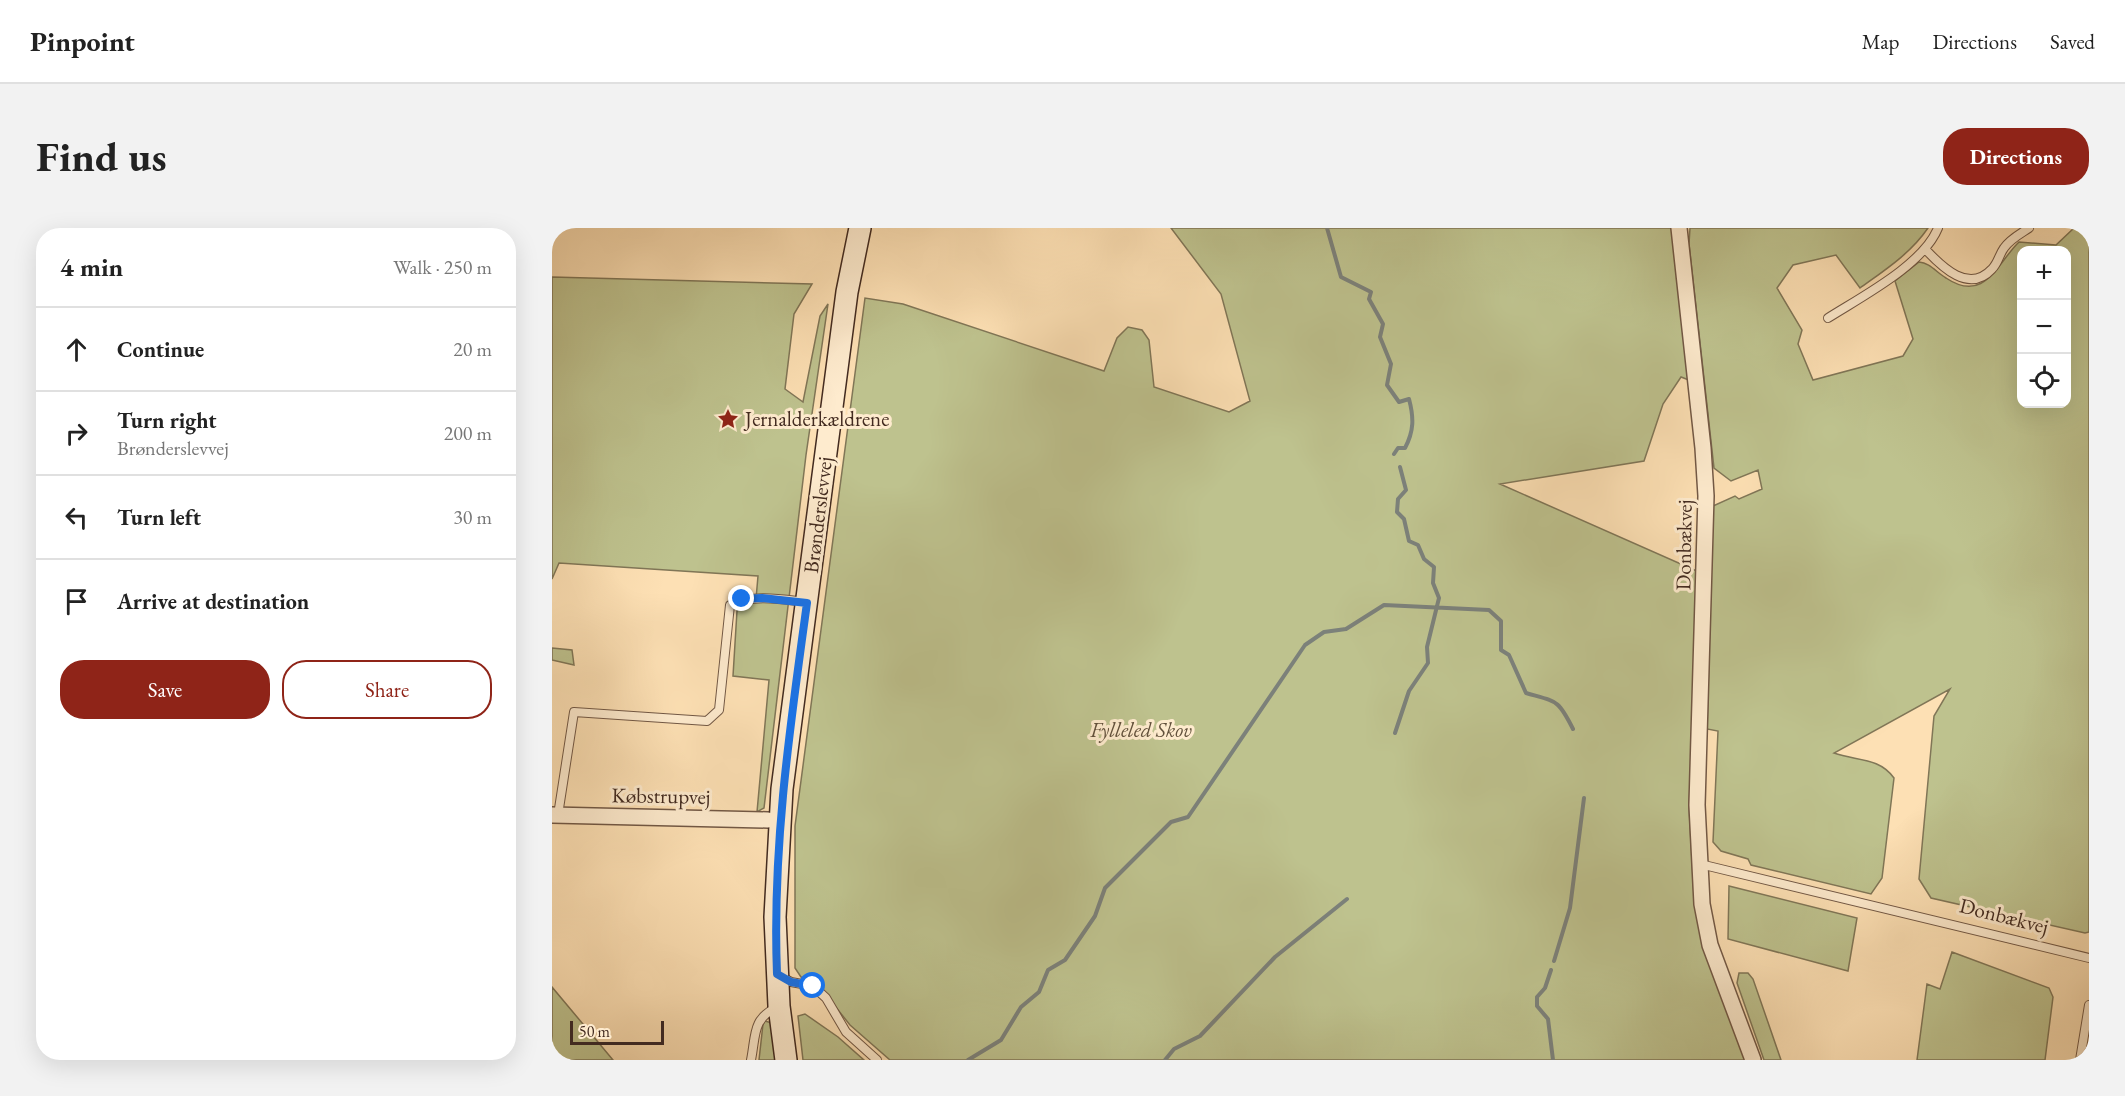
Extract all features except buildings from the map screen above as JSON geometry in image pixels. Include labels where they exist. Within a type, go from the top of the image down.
[{"type":"main road","name":"Brønderslevvej","points":[[847,292],[845,266],[849,228]]},
{"type":"main road","name":"Brønderslevvej","points":[[786,1060],[779,1006],[775,917],[782,789],[847,292],[860,228]]},
{"type":"street","name":"Donbækvej","points":[[1680,228],[1679,248],[1703,448],[1706,496],[1697,805],[1702,904],[1710,945],[1753,1060]]},
{"type":"street","name":"Købstrupvej","points":[[555,815],[768,820]]},
{"type":"lane","points":[[1828,318],[1871,291],[1926,249],[1938,228]]},
{"type":"lane","points":[[1926,249],[1945,270],[1957,277],[1970,279],[1984,276],[1994,268],[2003,249],[2029,228]]},
{"type":"lane","points":[[555,815],[574,712],[707,722],[719,710],[730,605],[742,599],[762,598],[807,603]]},
{"type":"lane","name":"Donbækvej","points":[[1700,864],[2089,958]]},
{"type":"lane","points":[[777,974],[791,982],[813,986],[826,998],[846,1032],[877,1060]]},
{"type":"lane","points":[[2080,1060],[2089,1005]]},
{"type":"lane","points":[[751,1060],[758,1024],[764,1013],[779,1006]]},
{"type":"green space","name":"Fylleled Skov","points":[[1171,228],[1673,228],[1689,380],[1681,377],[1663,404],[1644,461],[1500,484],[1699,572],[1689,807],[1694,897],[1707,953],[1745,1060],[890,1060],[850,1025],[815,981],[801,977],[795,968],[795,826],[865,298],[903,304],[1104,371],[1117,338],[1128,327],[1142,330],[1149,340],[1154,387],[1229,412],[1250,401],[1221,294]]},
{"type":"green space","points":[[1690,228],[1928,228],[1905,254],[1860,288],[1836,255],[1793,265],[1777,288],[1802,330],[1798,344],[1813,380],[1903,356],[1913,339],[1895,281],[1919,262],[1930,266],[1959,285],[1971,286],[1980,284],[1989,278],[2019,242],[2056,245],[2074,228],[2089,228],[2089,932],[2085,933],[1931,898],[1919,879],[1934,716],[1950,689],[1834,753],[1874,763],[1888,771],[1894,778],[1882,878],[1871,894],[1751,865],[1748,859],[1721,851],[1713,842],[1718,731],[1707,729],[1713,506],[1735,496],[1739,499],[1762,489],[1758,470],[1731,481],[1714,468],[1689,244]]},
{"type":"green space","points":[[552,277],[812,284],[794,314],[785,389],[803,402],[820,316],[828,304],[806,455],[764,808],[757,812],[769,680],[733,676],[737,611],[756,599],[758,576],[559,563],[552,579]]},
{"type":"green space","points":[[552,648],[572,650],[574,665],[552,660]]},
{"type":"green space","points":[[1729,886],[1857,918],[1848,971],[1728,939]]},
{"type":"green space","points":[[1952,952],[2049,988],[2053,997],[2045,1060],[1917,1060],[1927,984],[1940,989]]},
{"type":"green space","points":[[1739,973],[1748,973],[1753,979],[1781,1060],[1764,1060],[1737,983]]},
{"type":"green space","points":[[552,987],[613,1060],[552,1060]]},
{"type":"green space","points":[[805,1014],[838,1037],[864,1060],[803,1060],[798,1016]]},
{"type":"green space","points":[[765,1021],[772,1023],[777,1060],[759,1060]]},
{"type":"waterway","points":[[1327,228],[1341,277],[1371,292],[1369,299],[1383,324],[1380,337],[1391,364],[1387,385],[1399,402],[1409,399],[1412,430],[1405,448],[1398,448],[1394,454]]},
{"type":"waterway","points":[[1395,733],[1409,691],[1428,663],[1427,647],[1439,598],[1433,583],[1434,567],[1424,559],[1418,545],[1409,541],[1404,519],[1397,512],[1398,499],[1406,490],[1400,467]]},
{"type":"waterway","points":[[968,1060],[1001,1040],[1021,1007],[1039,992],[1048,970],[1065,960],[1095,916],[1105,888],[1171,822],[1188,817],[1305,645],[1324,632],[1346,629],[1384,605],[1489,610],[1501,621],[1501,650],[1509,655],[1526,693],[1556,703],[1573,729]]},
{"type":"waterway","points":[[1554,961],[1570,908],[1584,798]]},
{"type":"waterway","points":[[1165,1060],[1174,1049],[1200,1036],[1275,957],[1347,899]]},
{"type":"waterway","points":[[1551,970],[1545,988],[1537,997],[1537,1006],[1548,1019],[1553,1060]]},
{"type":"place","name":"Jernalderkældrene","points":[[728,419]]},
{"type":"route","points":[[742,599],[762,598],[807,603],[782,789],[775,917],[777,974],[791,982],[813,986]]}]
